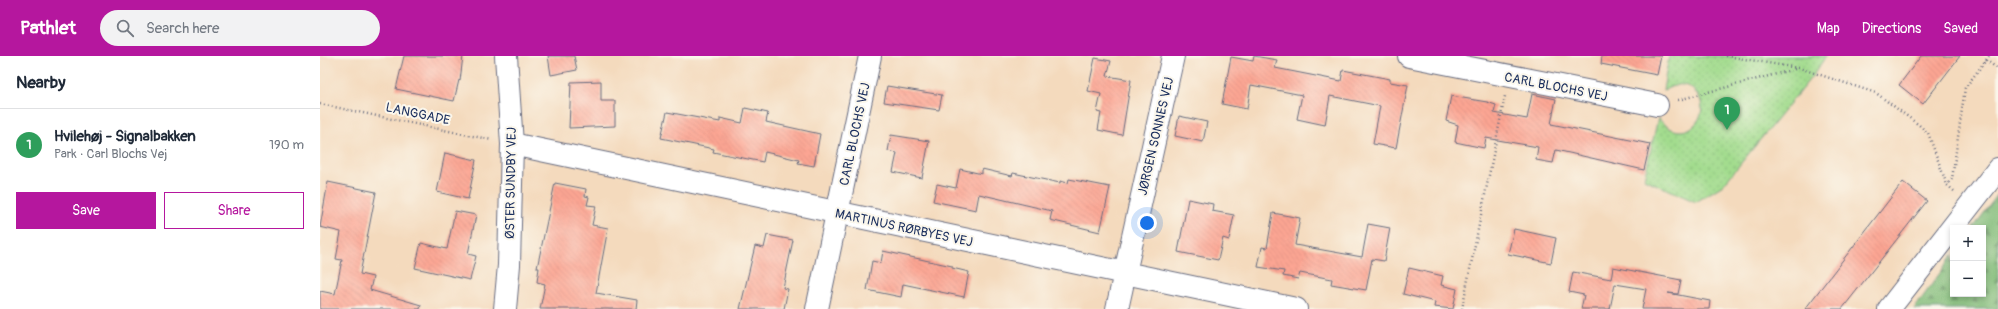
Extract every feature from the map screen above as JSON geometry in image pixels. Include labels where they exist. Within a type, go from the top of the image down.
[{"type":"street","name":"ØSTER SUNDBY VEJ","points":[[505,309],[509,265],[512,144],[506,56]]},
{"type":"street","name":"CARL BLOCHS VEJ","points":[[817,309],[870,56]]},
{"type":"street","name":"JØRGEN SONNES VEJ","points":[[1117,309],[1173,56]]},
{"type":"street","name":"CARL BLOCHS VEJ","points":[[1409,56],[1657,105]]},
{"type":"street","name":"MARTINUS RØRBYES VEJ","points":[[512,144],[1296,309]]},
{"type":"street","points":[[1888,309],[1998,169]]},
{"type":"path","points":[[1726,56],[1799,68],[1876,93],[1928,133],[1947,185],[1970,204]]},
{"type":"path","points":[[1947,185],[1952,179],[1965,88],[1989,56]]},
{"type":"path","points":[[1986,60],[1998,69]]},
{"type":"path","points":[[1657,105],[1799,68]]},
{"type":"path","points":[[1462,309],[1509,76]]},
{"type":"path","name":"LANGGADE","points":[[320,104],[512,144]]},
{"type":"green space","points":[[1669,56],[1826,56],[1814,74],[1723,185],[1696,202],[1644,179],[1658,118],[1669,128],[1679,131],[1688,129],[1696,124],[1700,116],[1702,106],[1699,97],[1692,89],[1680,85],[1663,90]]},
{"type":"green space","points":[[1998,194],[1998,309],[1914,309],[1950,259],[1950,297],[1986,297],[1986,225],[1975,225]]},
{"type":"building","points":[[404,56],[463,56],[460,81],[459,80],[454,101],[396,89]]},
{"type":"building","points":[[548,56],[574,56],[577,70],[551,75]]},
{"type":"building","points":[[1254,56],[1277,60],[1275,68],[1341,81],[1343,70],[1390,79],[1390,82],[1408,85],[1396,148],[1373,144],[1380,106],[1330,96],[1325,125],[1297,119],[1302,95],[1251,85],[1247,109],[1222,104],[1231,57],[1253,61]]},
{"type":"building","points":[[1602,56],[1661,56],[1657,75],[1601,64]]},
{"type":"building","points":[[1921,56],[1960,56],[1923,104],[1899,85]]},
{"type":"building","points":[[1095,58],[1111,61],[1107,76],[1131,80],[1122,135],[1098,130],[1101,113],[1097,112],[1101,94],[1088,91]]},
{"type":"building","points":[[601,81],[601,101],[615,101],[615,126],[569,128],[571,82]]},
{"type":"building","points":[[887,86],[942,95],[939,110],[884,102]]},
{"type":"building","points":[[1532,94],[1556,99],[1551,124],[1650,144],[1644,170],[1556,150],[1553,163],[1536,160],[1538,147],[1486,138],[1484,148],[1455,142],[1458,125],[1446,121],[1451,96],[1487,102],[1496,105],[1494,113],[1527,119]]},
{"type":"building","points":[[745,108],[768,113],[766,122],[820,134],[814,166],[798,163],[799,160],[765,152],[763,162],[713,152],[714,149],[661,138],[667,112],[720,122],[720,118],[742,123]]},
{"type":"building","points":[[1179,116],[1207,122],[1203,142],[1175,136]]},
{"type":"building","points":[[891,135],[929,141],[922,178],[893,172],[897,153],[888,151]]},
{"type":"building","points":[[445,153],[476,160],[468,199],[437,192]]},
{"type":"building","points":[[960,169],[982,174],[982,169],[1012,176],[1013,173],[1060,183],[1060,181],[1068,183],[1069,179],[1110,187],[1100,232],[1050,220],[1052,211],[979,194],[976,210],[933,201],[937,184],[956,188]]},
{"type":"building","points":[[328,182],[376,192],[360,274],[373,277],[370,290],[421,305],[420,309],[320,309],[320,291],[335,294],[342,260],[336,259],[341,232],[320,227]]},
{"type":"building","points":[[1903,182],[1927,201],[1842,309],[1805,309]]},
{"type":"building","points":[[555,183],[586,189],[585,196],[589,197],[587,205],[596,206],[592,225],[608,228],[596,293],[637,300],[636,309],[540,309],[545,284],[537,282],[539,268],[537,268]]},
{"type":"building","points":[[1188,199],[1213,204],[1212,211],[1234,215],[1229,240],[1223,238],[1218,260],[1178,252]]},
{"type":"building","points":[[455,211],[476,215],[468,254],[476,256],[470,280],[415,268],[421,243],[447,249]]},
{"type":"building","points":[[1273,213],[1300,218],[1295,245],[1362,257],[1368,224],[1390,228],[1384,261],[1372,259],[1366,290],[1331,284],[1332,279],[1300,273],[1298,279],[1283,276],[1284,271],[1258,267],[1262,247],[1267,248]]},
{"type":"building","points":[[1514,229],[1556,238],[1551,263],[1508,254]]},
{"type":"building","points":[[767,235],[793,240],[783,288],[788,289],[784,309],[740,309],[755,246],[764,248]]},
{"type":"building","points":[[883,251],[952,266],[952,268],[969,272],[964,297],[903,284],[901,297],[867,290],[872,261],[881,263]]},
{"type":"building","points":[[1613,267],[1681,280],[1678,294],[1668,293],[1710,301],[1709,309],[1642,309],[1646,289],[1615,284],[1610,309],[1581,309],[1584,295],[1569,292],[1573,272],[1611,279]]},
{"type":"building","points":[[1409,268],[1443,276],[1441,285],[1457,289],[1453,309],[1434,307],[1435,302],[1403,294]]},
{"type":"place","name":"Hvilehøj - Signalbakken","points":[[1727,130]]}]
